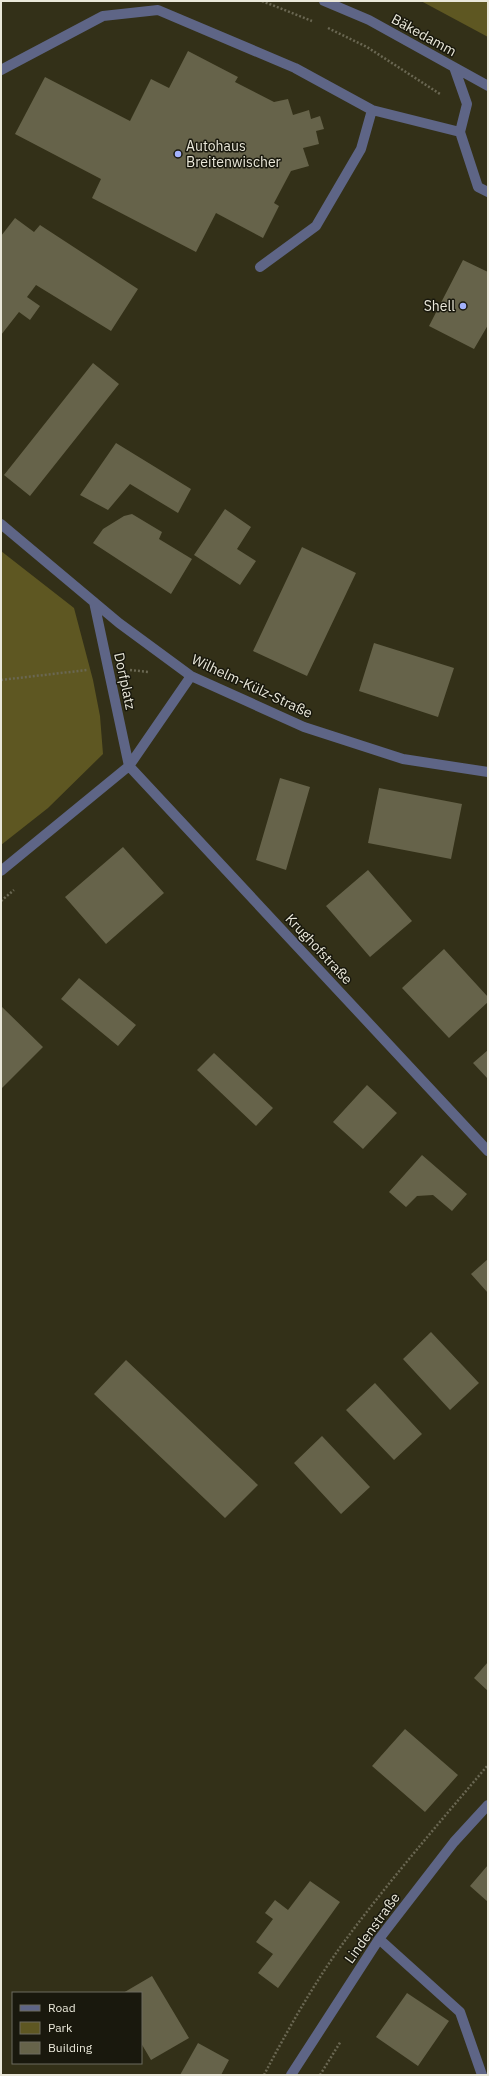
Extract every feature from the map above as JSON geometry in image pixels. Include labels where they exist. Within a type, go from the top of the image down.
[{"type":"street","name":"Bäkedamm","points":[[324,1],[369,20],[488,86]]},
{"type":"street","points":[[1,70],[103,16],[158,10],[295,68],[372,110],[460,132]]},
{"type":"street","points":[[454,67],[467,104],[460,132],[478,187],[488,192]]},
{"type":"street","points":[[260,267],[316,226],[361,149],[372,110]]},
{"type":"street","name":"Wilhelm-Külz-Straße","points":[[1,524],[119,623],[191,676],[304,727],[395,757],[488,772]]},
{"type":"street","name":"Dorfplatz","points":[[94,602],[129,766]]},
{"type":"street","points":[[1,872],[129,766],[191,676]]},
{"type":"street","name":"Krughofstraße","points":[[129,766],[488,1151]]},
{"type":"street","name":"Lindenstraße","points":[[291,2075],[379,1939],[454,1842],[486,1810]]},
{"type":"street","points":[[379,1939],[460,2012],[482,2075]]},
{"type":"path","points":[[262,1],[313,21]]},
{"type":"path","points":[[327,28],[367,46],[465,111]]},
{"type":"green space","points":[[421,1],[488,1],[488,37]]},
{"type":"green space","points":[[1,551],[74,608],[93,680],[100,716],[103,754],[48,808],[1,845]]},
{"type":"building","name":"Autohaus Breitenwischer","points":[[188,51],[238,77],[235,82],[274,102],[288,99],[293,115],[309,110],[311,119],[320,116],[324,129],[316,131],[319,144],[303,148],[309,166],[291,171],[274,203],[279,206],[263,238],[216,213],[196,252],[92,198],[101,179],[15,134],[45,77],[130,121],[151,79],[169,88]]},
{"type":"building","points":[[15,218],[34,232],[40,225],[138,289],[111,331],[36,285],[27,297],[40,306],[30,320],[19,312],[1,335],[1,236]]},
{"type":"building","name":"Shell","points":[[463,260],[488,272],[488,325],[474,349],[429,326]]},
{"type":"building","points":[[93,363],[119,384],[30,496],[4,475]]},
{"type":"building","points":[[116,443],[191,489],[178,513],[130,484],[108,510],[80,495]]},
{"type":"building","points":[[225,509],[251,527],[237,549],[256,561],[240,585],[194,555]]},
{"type":"building","points":[[132,514],[162,532],[159,539],[192,559],[171,594],[93,543],[103,529],[124,516]]},
{"type":"building","points":[[302,547],[356,573],[307,676],[253,651]]},
{"type":"building","points":[[374,643],[454,668],[438,717],[359,691]]},
{"type":"building","points":[[280,778],[310,787],[286,870],[256,860]]},
{"type":"building","points":[[379,788],[462,804],[451,859],[368,843]]},
{"type":"building","points":[[123,847],[164,893],[106,944],[65,897]]},
{"type":"building","points":[[368,870],[412,921],[370,957],[326,906]]},
{"type":"building","points":[[444,949],[488,997],[488,1002],[449,1038],[402,988]]},
{"type":"building","points":[[79,978],[136,1025],[118,1046],[61,999]]},
{"type":"building","points":[[1,1006],[43,1047],[1,1089]]},
{"type":"building","points":[[488,1050],[488,1079],[473,1063]]},
{"type":"building","points":[[214,1053],[273,1108],[256,1126],[197,1070]]},
{"type":"building","points":[[367,1085],[397,1113],[363,1149],[333,1122]]},
{"type":"building","points":[[422,1155],[467,1194],[452,1211],[433,1195],[417,1196],[406,1207],[389,1192]]},
{"type":"building","points":[[488,1259],[488,1293],[471,1274]]},
{"type":"building","points":[[431,1332],[479,1383],[450,1410],[403,1359]]},
{"type":"building","points":[[126,1360],[258,1485],[225,1518],[94,1394]]},
{"type":"building","points":[[375,1383],[422,1434],[394,1460],[346,1410]]},
{"type":"building","points":[[322,1436],[370,1487],[341,1514],[294,1463]]},
{"type":"building","points":[[488,1662],[488,1691],[474,1678]]},
{"type":"building","points":[[405,1729],[458,1775],[425,1812],[372,1766]]},
{"type":"building","points":[[488,1865],[488,1902],[470,1886]]},
{"type":"building","points":[[310,1881],[340,1902],[278,1988],[258,1973],[273,1954],[256,1942],[273,1919],[265,1913],[275,1900],[288,1910]]},
{"type":"building","points":[[152,1976],[189,2038],[151,2060],[142,2045],[142,1992],[125,1992]]},
{"type":"building","points":[[407,1993],[449,2021],[418,2066],[376,2037]]},
{"type":"building","points":[[198,2043],[229,2060],[221,2075],[180,2075]]},
{"type":"place","name":"Autohaus Breitenwischer","points":[[178,154]]},
{"type":"place","name":"Shell","points":[[463,306]]}]
